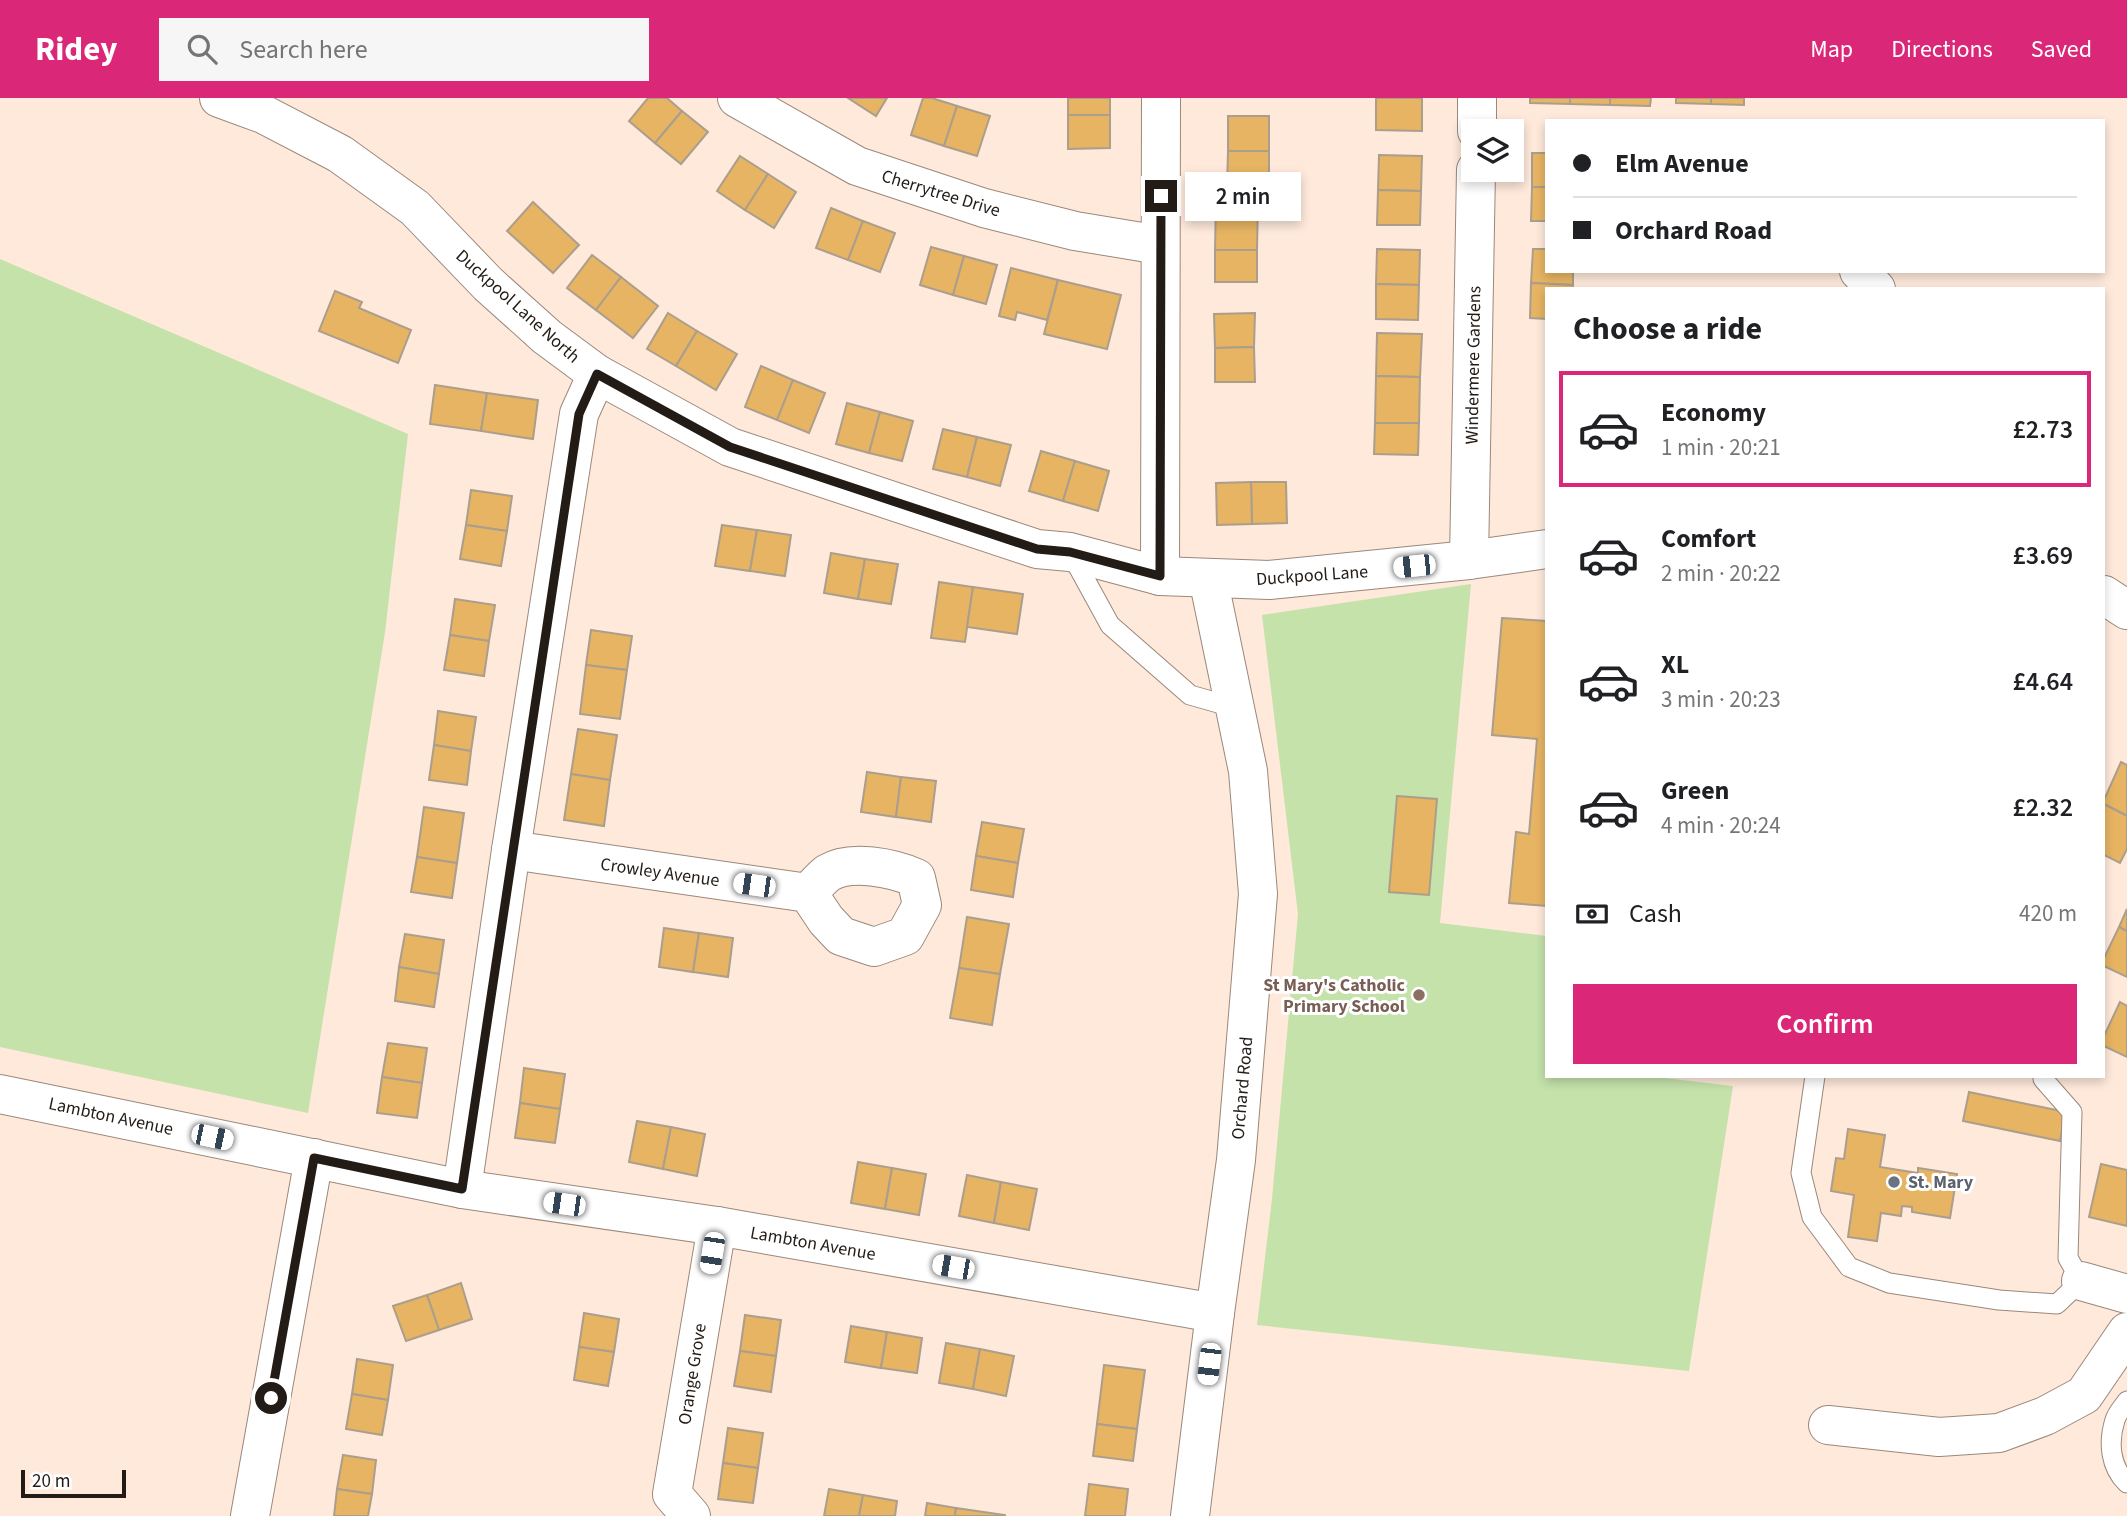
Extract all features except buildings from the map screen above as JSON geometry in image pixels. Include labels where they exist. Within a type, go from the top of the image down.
[{"type":"street","name":"Duckpool Lane North","points":[[219,98],[263,114],[340,154],[415,208],[488,284],[547,337],[597,374],[730,447],[1037,549],[1070,552],[1160,576]]},
{"type":"street","name":"Cherrytree Drive","points":[[737,98],[857,166],[984,208],[1075,231],[1160,245]]},
{"type":"street","points":[[1160,576],[1161,98]]},
{"type":"street","points":[[1477,98],[1477,119]]},
{"type":"street","name":"Windermere Gardens","points":[[1469,560],[1476,182]]},
{"type":"street","points":[[462,1189],[511,850],[579,414],[597,374]]},
{"type":"street","name":"Duckpool Lane","points":[[1160,576],[1269,580],[1469,560],[1545,549]]},
{"type":"street","name":"Orchard Road","points":[[1190,1516],[1236,1160],[1258,894],[1248,771],[1208,578]]},
{"type":"street","points":[[2105,596],[2127,610]]},
{"type":"street","name":"Crowley Avenue","points":[[511,850],[808,893]]},
{"type":"street","name":"Lambton Avenue","points":[[0,1094],[462,1189],[717,1226],[1215,1313]]},
{"type":"street","points":[[250,1516],[314,1158]]},
{"type":"street","name":"Orange Grove","points":[[691,1516],[672,1494],[717,1226]]},
{"type":"street","points":[[2081,1281],[2127,1294]]},
{"type":"street","points":[[1828,1425],[1939,1437],[1999,1433],[2045,1416],[2084,1395],[2127,1332]]},
{"type":"lane","points":[[1070,552],[1110,625],[1190,695],[1236,708]]},
{"type":"lane","points":[[1815,1078],[1801,1173],[1812,1217],[1849,1266],[1889,1283],[1999,1300],[2057,1304],[2081,1281],[2068,1258],[2073,1112],[2043,1079]]},
{"type":"lane","points":[[2127,1401],[2115,1419],[2110,1452],[2119,1476],[2127,1483]]},
{"type":"green space","points":[[0,259],[408,434],[385,632],[308,1113],[0,1047]]},
{"type":"green space","name":"St Mary's Catholic Primary School","points":[[1471,584],[1440,923],[1545,936],[1545,1078],[1665,1078],[1733,1086],[1689,1371],[1257,1325],[1272,1199],[1298,914],[1262,615]]},
{"type":"place","name":"St Mary's Catholic Primary School","points":[[1419,995]]},
{"type":"place","name":"St. Mary","points":[[1894,1182]]},
{"type":"route","points":[[271,1398],[314,1158],[462,1189],[511,850],[579,414],[597,374],[730,447],[1037,549],[1070,552],[1160,576],[1161,196]]}]
